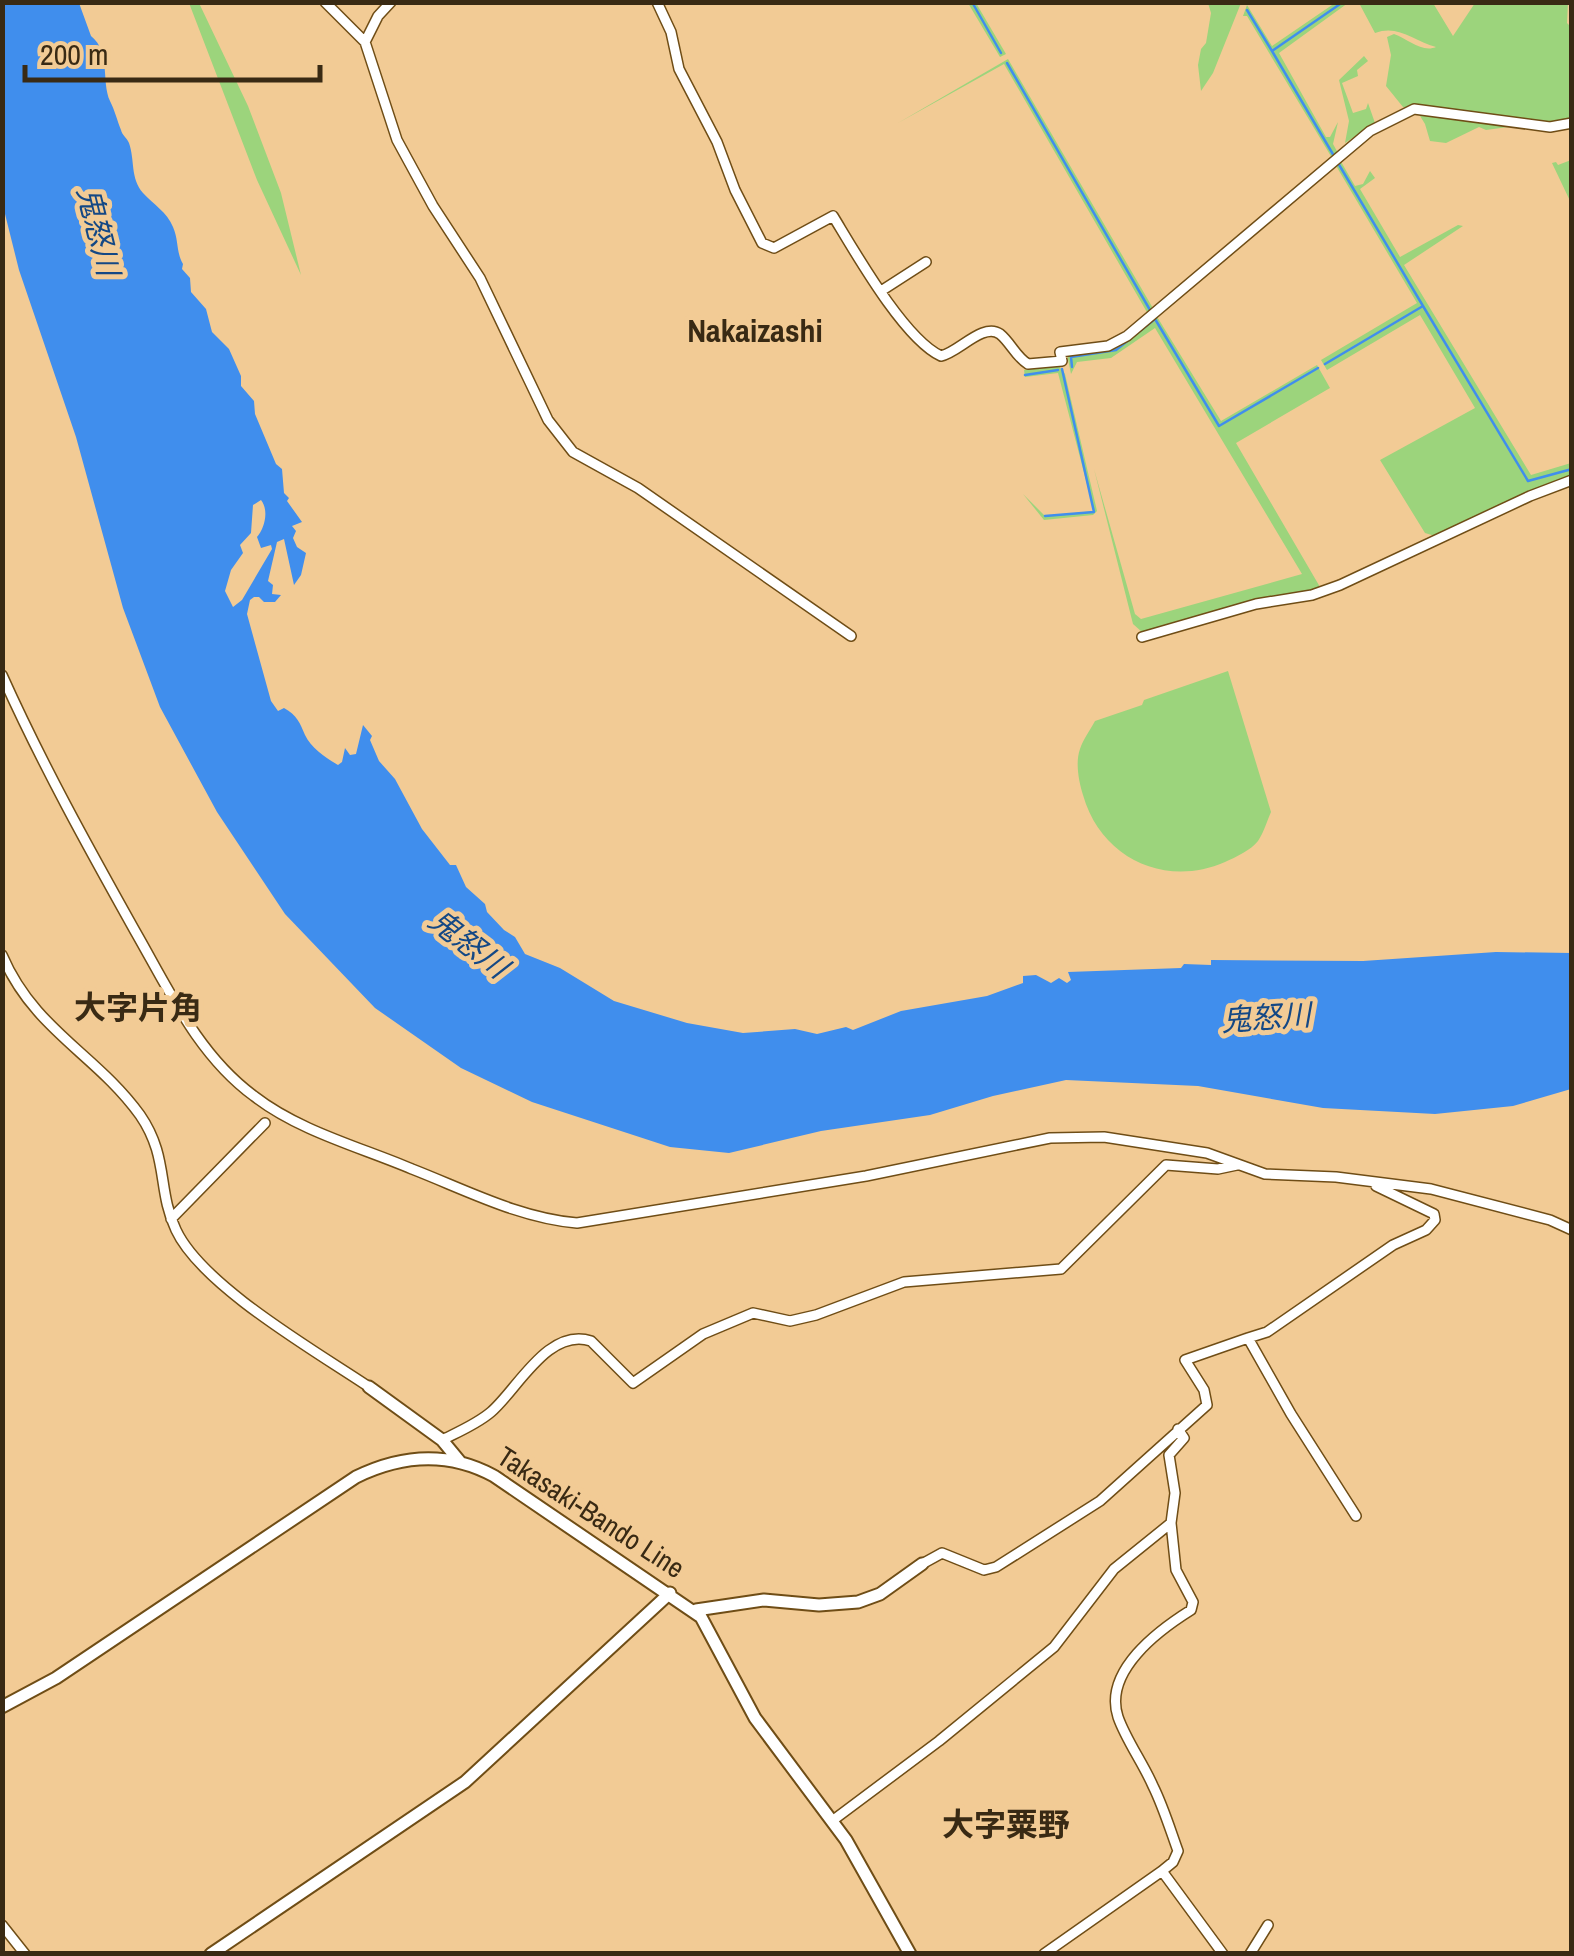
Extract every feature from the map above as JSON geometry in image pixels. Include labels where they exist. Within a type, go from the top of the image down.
[{"type":"main road","points":[[369,1387],[442,1440],[461,1462]]},
{"type":"main road","name":"Takasaki-Bando Line","points":[[2,1707],[56,1678],[356,1477],[401,1460],[439,1458],[461,1462],[494,1476],[696,1610],[713,1634],[759,1724],[859,1861],[910,1954]]},
{"type":"main road","points":[[696,1610],[764,1600],[858,1602],[880,1594],[922,1564]]},
{"type":"main road","points":[[211,1954],[465,1782],[670,1593]]},
{"type":"street","points":[[325,2],[365,42],[397,140],[433,206],[480,278],[514,355],[548,420],[566,444],[573,452],[638,488],[851,636]]},
{"type":"street","points":[[365,42],[378,16],[391,2]]},
{"type":"street","points":[[657,2],[667,21],[679,68],[718,142],[735,190],[762,243],[774,248],[832,216],[881,291],[935,354],[946,356],[992,331],[1028,364],[1054,364],[1062,361],[1060,352],[1108,346],[1127,336],[1370,131],[1414,109],[1550,128],[1572,123]]},
{"type":"street","points":[[881,291],[926,262]]},
{"type":"street","points":[[1142,637],[1256,604],[1340,586],[1572,480]]},
{"type":"street","points":[[2,676],[39,757],[115,896],[190,1028],[221,1068],[256,1098],[305,1126],[486,1199],[551,1221],[577,1223],[866,1176],[1050,1138],[1104,1137],[1207,1153],[1264,1174],[1432,1188],[1572,1230]]},
{"type":"street","points":[[2,955],[14,983],[38,1015],[140,1115],[162,1161],[171,1219],[194,1256],[280,1327],[369,1387]]},
{"type":"street","points":[[171,1219],[265,1123]]},
{"type":"street","points":[[442,1440],[494,1410],[533,1363],[566,1341],[591,1341],[633,1383],[703,1334],[752,1313],[790,1321],[904,1282],[1060,1270],[1166,1164],[1218,1169],[1237,1165]]},
{"type":"street","points":[[922,1564],[942,1553],[984,1570],[996,1567],[1100,1501],[1206,1405],[1204,1390],[1184,1360],[1267,1332],[1393,1245],[1426,1230],[1435,1220],[1424,1206],[1364,1182]]},
{"type":"street","points":[[1248,1338],[1356,1516]]},
{"type":"street","points":[[1044,1954],[1176,1858],[1178,1850],[1156,1790],[1117,1714],[1120,1686],[1131,1660],[1165,1626],[1191,1610],[1193,1602],[1176,1570],[1171,1523],[1175,1493],[1169,1455],[1184,1438],[1178,1428]]},
{"type":"street","points":[[832,1821],[939,1741],[1054,1647],[1114,1569],[1171,1523]]},
{"type":"street","points":[[1162,1871],[1224,1954]]},
{"type":"street","points":[[2,1925],[25,1954]]},
{"type":"street","points":[[1250,1954],[1268,1925]]},
{"type":"green space","points":[[189,3],[199,3],[248,106],[281,193],[301,275],[257,180]]},
{"type":"green space","points":[[968,3],[976,3],[1006,54],[1000,57]]},
{"type":"green space","points":[[1208,3],[1241,3],[1213,73],[1201,91],[1198,65],[1211,13]]},
{"type":"green space","points":[[1335,3],[1348,3],[1279,53],[1326,137],[1330,137],[1338,122],[1333,144],[1338,153],[1332,158],[1247,16],[1243,16],[1247,5],[1272,46]]},
{"type":"green space","points":[[1359,3],[1433,3],[1453,36],[1475,3],[1568,3],[1567,23],[1572,28],[1571,121],[1547,121],[1544,132],[1523,125],[1486,130],[1479,127],[1446,143],[1430,141],[1417,111],[1403,107],[1386,86],[1391,55],[1387,37],[1394,34],[1420,47],[1436,47],[1399,32],[1375,33]]},
{"type":"green space","points":[[1364,56],[1368,61],[1357,70],[1358,76],[1342,83],[1353,113],[1366,109],[1368,103],[1375,123],[1345,143],[1349,121],[1339,80]]},
{"type":"green space","points":[[1008,59],[1154,310],[1148,314],[1004,64],[898,123]]},
{"type":"green space","points":[[1340,160],[1355,186],[1363,184],[1370,171],[1375,178],[1360,189],[1400,257],[1458,225],[1463,226],[1404,265],[1531,475],[1571,463],[1571,476],[1531,490],[1435,536],[1425,533],[1380,460],[1475,408],[1420,315],[1327,370],[1321,360],[1417,303],[1335,164]]},
{"type":"green space","points":[[1572,160],[1571,203],[1552,163]]},
{"type":"green space","points":[[1156,315],[1221,421],[1317,365],[1330,388],[1236,443],[1320,587],[1315,591],[1259,599],[1142,632],[1133,624],[1094,469],[1135,614],[1141,619],[1302,574],[1155,328],[1111,358],[1077,362],[1071,374],[1067,354],[1097,351]]},
{"type":"green space","points":[[1058,365],[1065,374],[1097,511],[1093,515],[1044,520],[1023,494],[1045,516],[1094,511],[1058,373],[1025,377],[1024,370]]},
{"type":"green space","points":[[1228,671],[1271,812],[1262,834],[1243,853],[1203,869],[1180,872],[1139,862],[1104,836],[1092,817],[1078,772],[1083,742],[1095,721]]},
{"type":"water","name":"鬼怒川","points":[[2,3],[79,3],[91,36],[101,50],[107,93],[129,143],[136,181],[175,232],[191,292],[206,309],[212,332],[229,349],[241,376],[241,386],[254,401],[255,414],[276,464],[282,469],[287,501],[302,522],[292,526],[297,547],[306,553],[301,575],[294,585],[284,539],[277,542],[268,581],[273,585],[272,594],[281,595],[275,602],[254,597],[247,614],[271,701],[278,711],[284,708],[292,713],[311,744],[338,765],[345,748],[350,755],[356,754],[363,725],[372,736],[370,740],[379,761],[395,779],[422,829],[450,865],[456,865],[466,887],[515,937],[525,954],[560,968],[614,1001],[687,1023],[743,1033],[795,1029],[817,1034],[846,1027],[853,1030],[901,1011],[987,996],[1023,983],[1023,976],[1036,975],[1051,983],[1059,978],[1067,983],[1071,980],[1068,972],[1181,968],[1184,964],[1211,965],[1211,960],[1363,961],[1496,952],[1571,953],[1571,1089],[1513,1106],[1435,1114],[1323,1108],[1198,1086],[1066,1080],[930,1115],[821,1131],[729,1153],[670,1147],[532,1102],[461,1068],[375,1008],[285,914],[217,812],[160,707],[123,608],[76,437],[19,270],[3,206]],"holes":[[[261,500],[265,519],[257,537],[261,548],[271,545],[272,549],[242,600],[233,607],[225,591],[231,570],[243,553],[240,545],[251,533],[253,505]]]},
{"type":"waterway","points":[[972,2],[1001,53]]},
{"type":"waterway","points":[[1334,156],[1272,51],[1343,2]]},
{"type":"waterway","points":[[1247,10],[1272,51]]},
{"type":"waterway","points":[[1007,63],[1150,310]]},
{"type":"waterway","points":[[1338,163],[1423,306]]},
{"type":"waterway","points":[[1325,364],[1423,306],[1528,481],[1572,469]]},
{"type":"waterway","points":[[1072,367],[1071,357],[1116,350],[1155,319],[1219,426],[1318,368]]},
{"type":"waterway","points":[[1045,516],[1094,512],[1062,369]]},
{"type":"waterway","points":[[1025,375],[1058,370]]},
{"type":"district","name":"Nakaizashi","points":[[755,330]]},
{"type":"district","name":"大字片角","points":[[138,1007]]},
{"type":"district","name":"大字粟野","points":[[1006,1824]]}]
